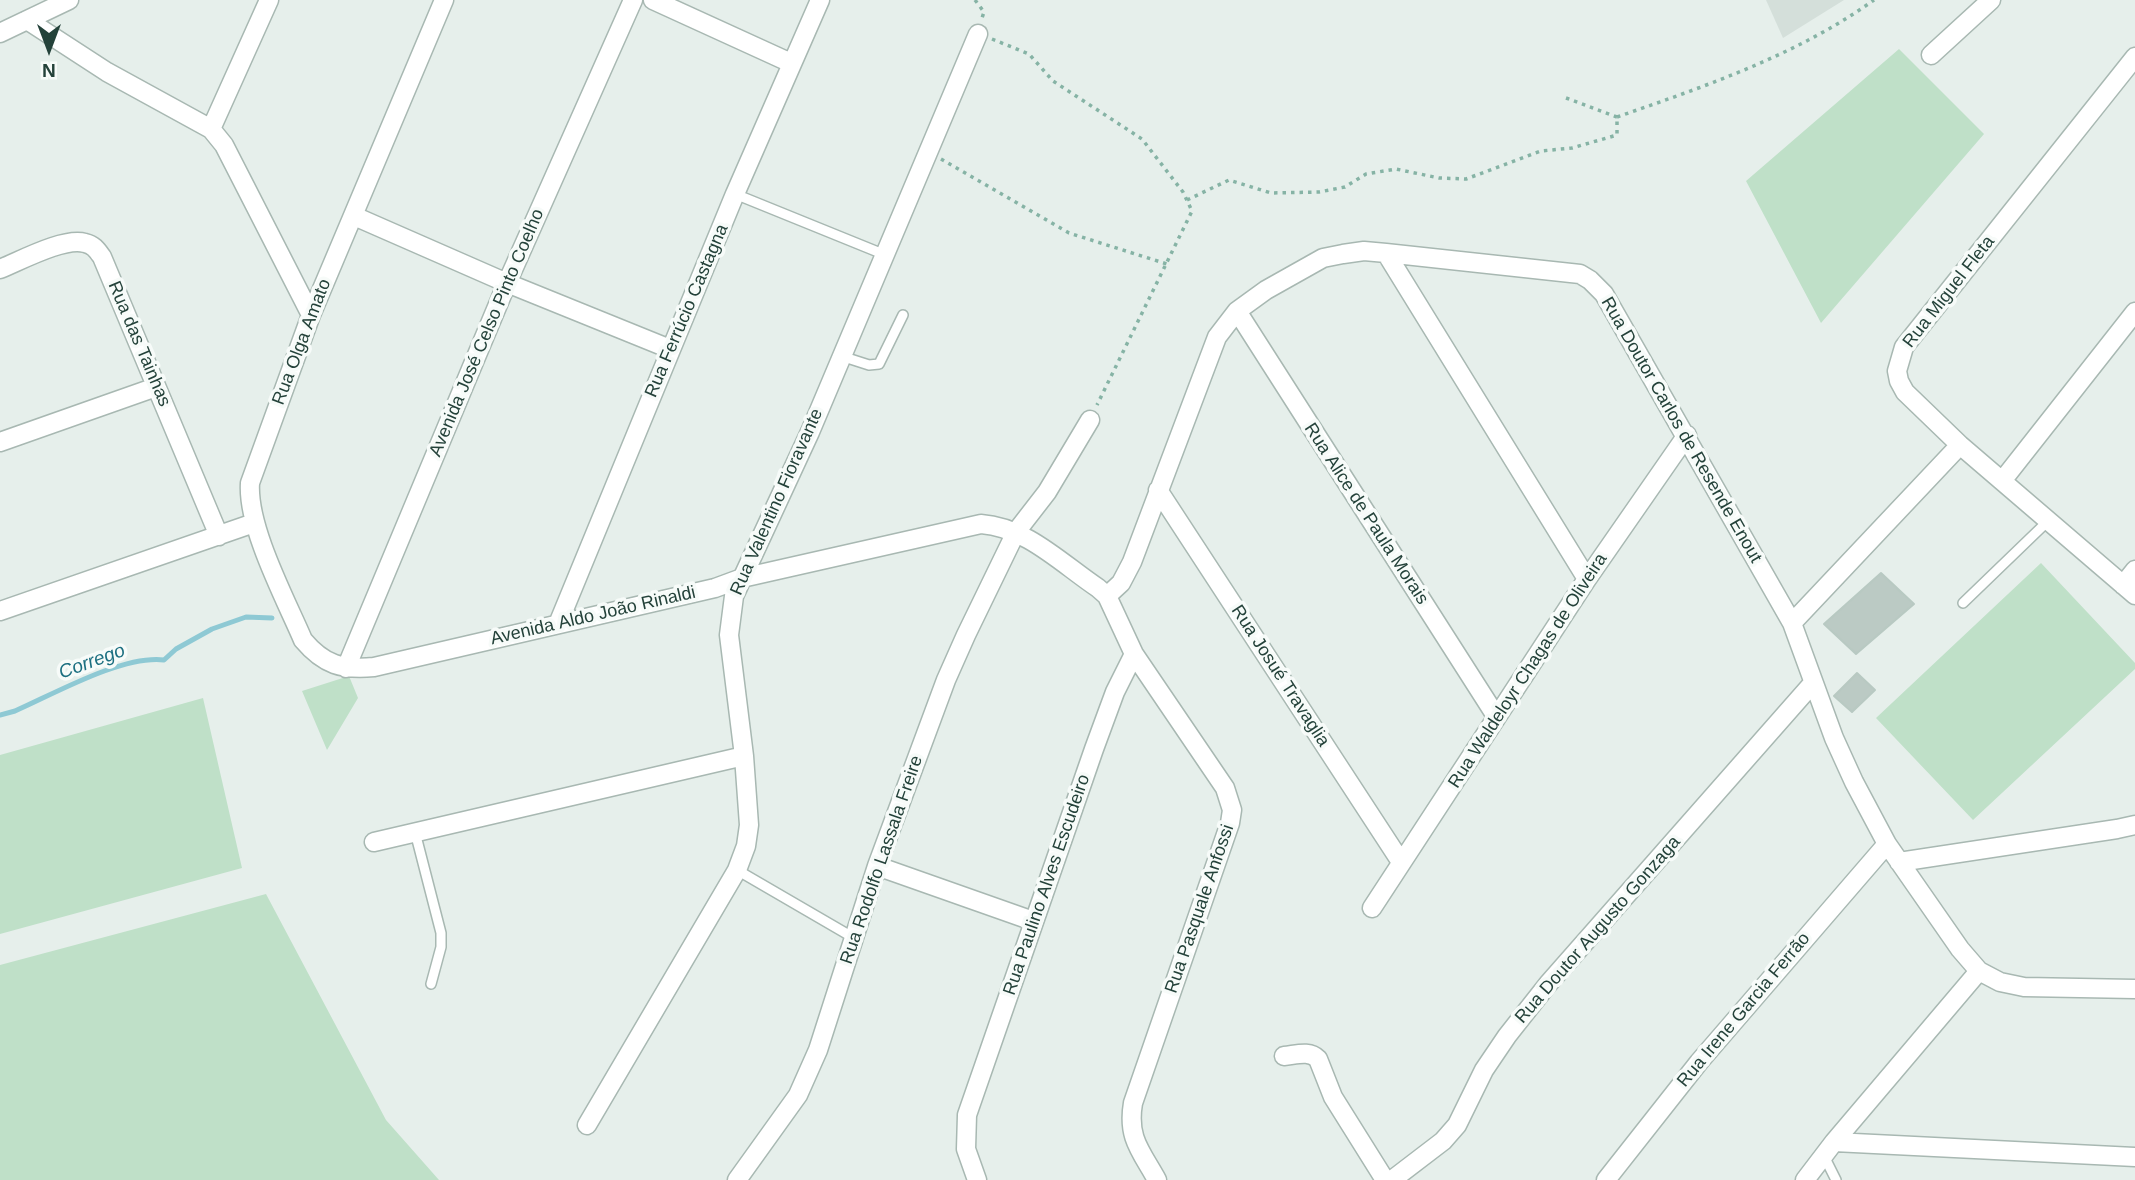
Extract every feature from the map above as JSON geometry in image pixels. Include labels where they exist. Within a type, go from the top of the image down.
[{"type":"street","points":[[0,33],[69,0]]},
{"type":"street","points":[[211,129],[269,0]]},
{"type":"street","name":"Rua Olga Amato","points":[[346,668],[327,662],[315,654],[303,640],[254,523],[249,499],[254,467],[311,315],[444,0]]},
{"type":"street","name":"Avenida José Celso Pinto Coelho","points":[[346,668],[507,283],[633,0]]},
{"type":"street","points":[[653,0],[791,62]]},
{"type":"street","name":"Rua Ferrúcio Castagna","points":[[558,624],[735,194],[820,0]]},
{"type":"street","points":[[1931,55],[1991,0]]},
{"type":"street","points":[[27,20],[107,72],[211,129],[224,145],[311,315]]},
{"type":"street","name":"Rua Valentino Fioravante","points":[[587,1125],[737,870],[746,846],[749,825],[744,757],[729,635],[734,596],[810,432],[978,34]]},
{"type":"street","name":"Rua Miguel Fleta","points":[[2129,590],[1960,445],[1905,392],[1897,371],[1904,347],[2135,57]]},
{"type":"street","points":[[354,216],[507,283],[670,349]]},
{"type":"street","name":"Rua das Tainhas","points":[[0,270],[65,244],[78,242],[95,247],[102,257],[219,536]]},
{"type":"street","name":"Rua Doutor Carlos de Resende Enout","points":[[1107,596],[1125,577],[1217,337],[1237,311],[1290,275],[1323,258],[1364,251],[1568,271],[1590,280],[1604,294],[1687,435],[1792,623],[1813,683],[1854,782],[1887,844],[1960,949],[1979,971],[2000,982],[2024,987],[2135,989]]},
{"type":"street","points":[[1386,253],[1587,579]]},
{"type":"street","name":"Rua Alice de Paula Morais","points":[[1237,311],[1496,716]]},
{"type":"street","points":[[2002,481],[2135,312]]},
{"type":"street","points":[[0,442],[156,387]]},
{"type":"street","name":"Rua Rodolfo Lassala Freire","points":[[737,1180],[797,1095],[818,1050],[877,866],[946,680],[1016,532],[1047,492],[1090,420]]},
{"type":"street","name":"Rua Waldeloyr Chagas de Oliveira","points":[[1372,908],[1587,579],[1687,435]]},
{"type":"street","points":[[1792,623],[1960,445]]},
{"type":"street","name":"Rua Josué Travaglia","points":[[1158,490],[1401,862]]},
{"type":"street","points":[[0,611],[254,523]]},
{"type":"street","name":"Avenida Aldo João Rinaldi","points":[[346,668],[396,663],[981,524],[996,525],[1016,532],[1107,596]]},
{"type":"street","points":[[2129,590],[2135,570]]},
{"type":"street","points":[[1107,596],[1134,654]]},
{"type":"street","name":"Rua Paulino Alves Escudeiro","points":[[977,1180],[967,1149],[967,1115],[1115,692],[1134,654]]},
{"type":"street","name":"Rua Pasquale Anfossi","points":[[1134,654],[1225,788],[1232,810],[1228,831],[1133,1103],[1130,1128],[1133,1138],[1157,1180]]},
{"type":"street","name":"Rua Doutor Augusto Gonzaga","points":[[1392,1180],[1450,1133],[1469,1105],[1484,1070],[1548,984],[1813,683]]},
{"type":"street","points":[[374,842],[744,757]]},
{"type":"street","points":[[1899,862],[2117,830],[2135,825]]},
{"type":"street","name":"Rua Irene Garcia Ferrão","points":[[1606,1180],[1699,1062],[1887,844]]},
{"type":"street","points":[[877,866],[1033,921]]},
{"type":"street","points":[[1805,1180],[1979,971]]},
{"type":"street","points":[[1284,1056],[1306,1054],[1314,1055],[1318,1059],[1333,1097],[1385,1180]]},
{"type":"street","points":[[1829,1149],[2135,1157]]},
{"type":"lane","points":[[735,194],[883,254]]},
{"type":"lane","points":[[841,356],[869,365],[879,364],[903,315]]},
{"type":"lane","points":[[1963,603],[2048,520]]},
{"type":"lane","points":[[415,832],[441,933],[441,947],[431,984]]},
{"type":"lane","points":[[737,870],[854,938]]},
{"type":"lane","points":[[1829,1149],[1836,1180]]},
{"type":"path","points":[[1566,99],[1617,117],[1689,92],[1790,50],[1874,0]]},
{"type":"path","points":[[978,34],[1029,54],[1053,81],[1142,139],[1187,200],[1192,211],[1090,420]]},
{"type":"path","points":[[1187,200],[1229,180],[1271,193],[1319,192],[1345,187],[1366,174],[1396,169],[1439,178],[1466,179],[1541,151],[1572,148],[1618,135],[1617,117]]},
{"type":"path","points":[[927,151],[1069,233],[1167,264]]},
{"type":"shaded area","points":[[1766,0],[1844,0],[1783,38]]},
{"type":"green space","points":[[1899,49],[1984,134],[1821,323],[1746,181]]},
{"type":"green space","points":[[2041,563],[2135,663],[2135,669],[1973,820],[1876,718]]},
{"type":"green space","points":[[349,676],[358,698],[327,750],[302,691]]},
{"type":"green space","points":[[203,698],[242,868],[0,934],[0,755]]},
{"type":"green space","points":[[266,894],[386,1120],[439,1180],[0,1180],[0,965]]},
{"type":"building","points":[[1881,573],[1914,604],[1856,654],[1824,624]]},
{"type":"building","points":[[1857,673],[1875,690],[1852,712],[1834,696]]},
{"type":"waterway","name":"Corrego","points":[[0,715],[15,711],[109,669],[128,663],[164,660],[176,649],[212,629],[246,617],[272,618]]}]
